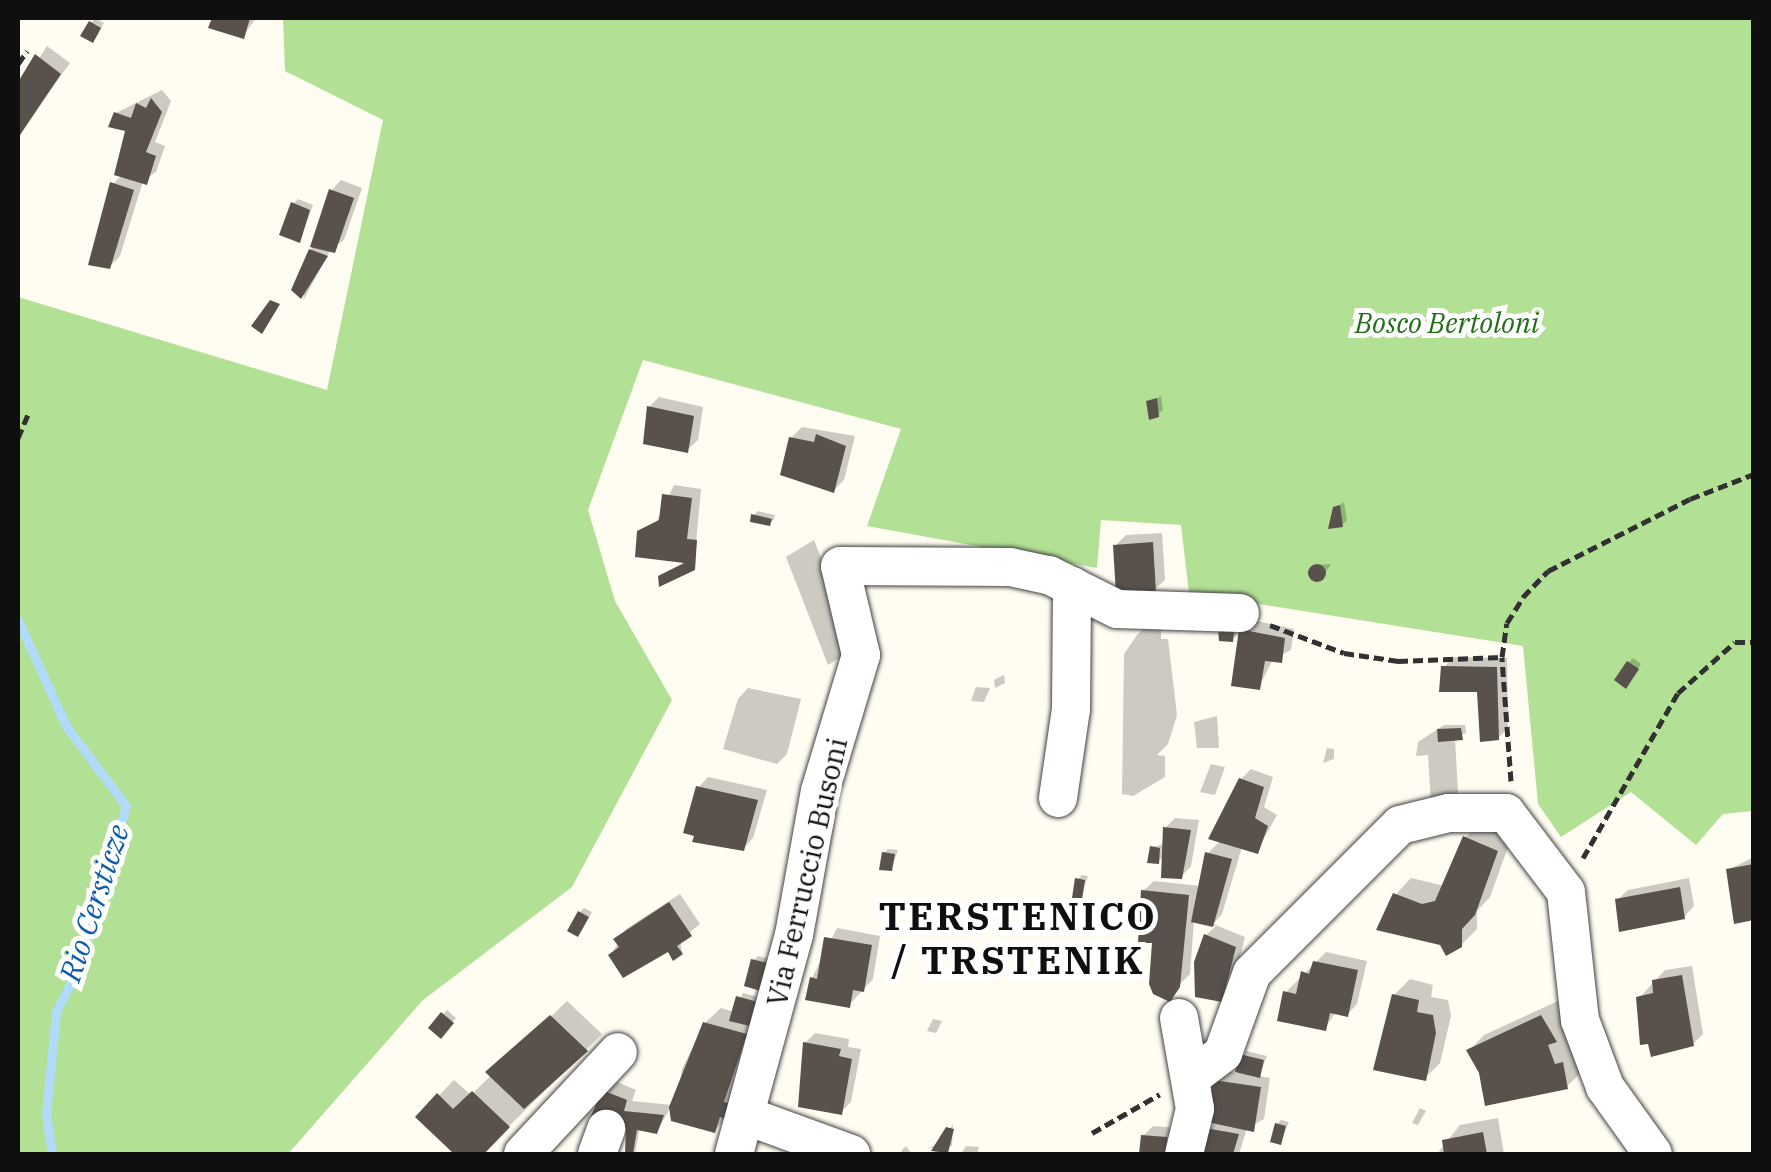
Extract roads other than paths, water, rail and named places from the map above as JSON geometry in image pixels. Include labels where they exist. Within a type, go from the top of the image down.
[{"type":"street","name":"Via Ferruccio Busoni","points":[[734,1154],[794,935],[820,791],[860,655],[840,566],[1010,567],[1072,586],[1116,609],[1240,612]]},
{"type":"street","points":[[1058,798],[1071,709],[1072,586]]},
{"type":"street","points":[[1193,1076],[1224,1053],[1252,972],[1400,826],[1449,813],[1506,813],[1566,892],[1580,1020],[1605,1087],[1653,1154]]},
{"type":"street","points":[[1178,1018],[1193,1076],[1195,1110],[1184,1154]]},
{"type":"street","points":[[523,1154],[618,1052]]},
{"type":"street","points":[[747,1116],[851,1154]]},
{"type":"waterway","name":"Rio Cersticze","points":[[18,620],[66,726],[126,806],[80,964],[56,1012],[46,1114],[52,1154]]},
{"type":"district","name":"TERSTENICO / TRSTENIK","points":[[1018,938]]},
{"type":"park label","name":"Bosco Bertoloni","points":[[1447,323]]}]
